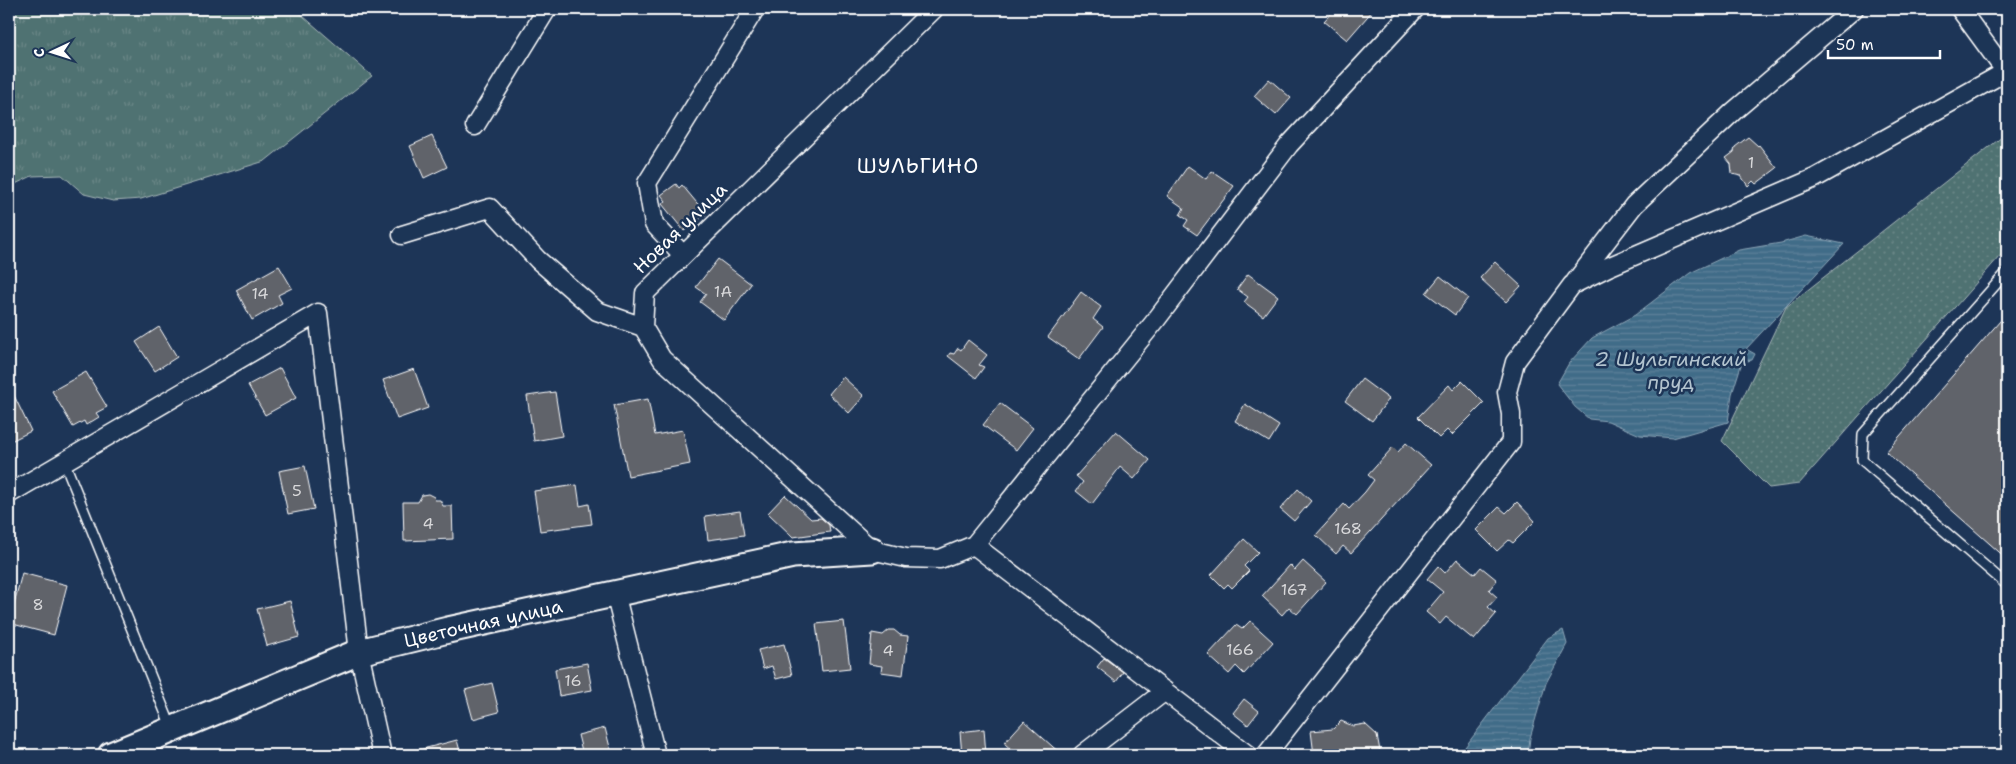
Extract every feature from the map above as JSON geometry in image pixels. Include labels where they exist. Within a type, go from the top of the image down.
[{"type":"street","points":[[475,126],[547,9]]},
{"type":"street","points":[[683,255],[654,224],[647,183],[755,9]]},
{"type":"street","name":"Новая улица","points":[[643,327],[644,293],[934,9]]},
{"type":"street","points":[[402,235],[490,208],[538,260],[597,310],[643,327],[662,359],[872,550],[906,558],[940,559],[974,545],[1156,320],[1289,145],[1415,9]]},
{"type":"street","points":[[1266,755],[1511,442],[1511,414],[1507,392],[1515,362],[1634,206],[1734,110],[1854,9]]},
{"type":"street","points":[[1572,285],[1608,267],[1816,178],[2007,71],[1960,9]]},
{"type":"street","points":[[9,494],[318,313],[359,652],[382,755]]},
{"type":"street","points":[[974,545],[1248,755]]},
{"type":"street","name":"Цветочная улица","points":[[111,755],[359,652],[615,593],[793,555],[872,550]]},
{"type":"street","points":[[615,593],[656,755]]},
{"type":"street","points":[[1082,755],[1165,690]]},
{"type":"lane","points":[[2007,272],[1863,434],[1862,460],[2007,585]]},
{"type":"lane","points":[[64,461],[172,729]]},
{"type":"green space","points":[[9,9],[295,9],[372,76],[265,161],[141,199],[113,201],[84,194],[62,175],[32,176],[9,187]]},
{"type":"green space","points":[[2007,133],[2007,248],[1799,484],[1769,488],[1722,441],[1786,307]]},
{"type":"water","name":"2 Шульгинский пруд","points":[[1806,236],[1844,244],[1746,349],[1755,354],[1752,360],[1742,362],[1732,394],[1728,422],[1673,438],[1640,435],[1608,421],[1589,419],[1575,407],[1557,384],[1569,363],[1592,338],[1635,315],[1690,273],[1739,250],[1781,243]]},
{"type":"water","points":[[1563,630],[1567,644],[1546,683],[1530,738],[1528,755],[1459,755],[1548,638]]},
{"type":"building","points":[[1335,9],[1374,9],[1347,40],[1324,21]]},
{"type":"building","points":[[1269,79],[1291,98],[1276,115],[1254,96]]},
{"type":"building","points":[[432,136],[447,167],[424,178],[410,146]]},
{"type":"building","points":[[1748,137],[1759,145],[1777,168],[1756,184],[1753,181],[1748,186],[1741,176],[1732,174],[1731,164],[1726,158],[1734,152],[1735,147]]},
{"type":"building","points":[[1188,166],[1206,179],[1212,171],[1234,186],[1197,235],[1184,226],[1188,220],[1180,215],[1184,208],[1167,196]]},
{"type":"building","points":[[676,184],[679,188],[682,185],[706,214],[684,231],[662,204],[666,201],[661,195]]},
{"type":"building","points":[[718,259],[751,284],[724,320],[700,302],[706,294],[696,287]]},
{"type":"building","points":[[1495,262],[1521,286],[1506,302],[1480,278]]},
{"type":"building","points":[[279,266],[292,288],[278,295],[282,303],[252,320],[236,290]]},
{"type":"building","points":[[1248,274],[1278,296],[1263,316],[1244,302],[1248,297],[1237,289]]},
{"type":"building","points":[[1440,276],[1468,298],[1455,315],[1426,293]]},
{"type":"building","points":[[1081,292],[1101,307],[1093,319],[1103,327],[1079,359],[1048,337]]},
{"type":"building","points":[[2007,313],[2007,559],[1886,452]]},
{"type":"building","points":[[159,327],[177,357],[155,371],[136,342]]},
{"type":"building","points":[[968,340],[987,355],[979,365],[984,367],[976,378],[948,356],[950,353],[954,354],[958,348],[961,350]]},
{"type":"building","points":[[280,368],[296,398],[265,415],[248,385]]},
{"type":"building","points":[[414,369],[428,408],[397,419],[383,380]]},
{"type":"building","points":[[86,372],[107,407],[96,413],[99,417],[86,425],[84,421],[73,427],[52,391]]},
{"type":"building","points":[[843,377],[864,396],[849,413],[829,394]]},
{"type":"building","points":[[1362,379],[1389,399],[1372,421],[1345,401]]},
{"type":"building","points":[[1462,381],[1484,403],[1452,435],[1447,430],[1439,438],[1418,417],[1449,385],[1453,390]]},
{"type":"building","points":[[9,385],[31,431],[9,442]]},
{"type":"building","points":[[555,392],[562,436],[534,441],[527,396]]},
{"type":"building","points":[[648,399],[655,435],[683,430],[690,464],[628,476],[614,405]]},
{"type":"building","points":[[1000,403],[1033,428],[1016,450],[983,425]]},
{"type":"building","points":[[1245,404],[1279,426],[1269,442],[1235,421]]},
{"type":"building","points":[[1116,431],[1150,460],[1134,479],[1120,467],[1092,504],[1076,491],[1083,482],[1076,476]]},
{"type":"building","points":[[1406,443],[1431,465],[1351,553],[1343,546],[1336,554],[1316,535],[1344,504],[1349,509],[1365,492],[1374,480],[1368,475],[1393,447],[1398,452]]},
{"type":"building","points":[[305,466],[314,509],[288,514],[279,471]]},
{"type":"building","points":[[577,485],[580,506],[589,504],[592,524],[540,531],[534,491]]},
{"type":"building","points":[[1298,489],[1311,501],[1294,521],[1280,509]]},
{"type":"building","points":[[428,494],[434,497],[435,500],[440,500],[443,506],[452,506],[453,539],[404,541],[403,502],[418,502],[422,495]]},
{"type":"building","points":[[785,495],[811,519],[821,518],[829,525],[830,532],[793,537],[768,513]]},
{"type":"building","points":[[1517,502],[1535,521],[1513,543],[1509,540],[1497,551],[1476,530],[1499,507],[1506,513]]},
{"type":"building","points":[[740,511],[744,535],[708,540],[705,516]]},
{"type":"building","points":[[1244,539],[1258,552],[1244,566],[1249,571],[1232,588],[1228,584],[1224,588],[1211,575]]},
{"type":"building","points":[[1457,559],[1475,574],[1481,567],[1497,580],[1489,590],[1497,597],[1488,607],[1496,614],[1474,640],[1446,617],[1440,624],[1426,612],[1443,592],[1427,579],[1438,566],[1445,573]]},
{"type":"building","points":[[1303,561],[1326,582],[1297,614],[1289,607],[1282,615],[1262,596],[1290,565],[1295,570]]},
{"type":"building","points":[[22,573],[67,585],[54,635],[9,623]]},
{"type":"building","points":[[290,601],[299,637],[267,646],[257,609]]},
{"type":"building","points":[[844,621],[850,668],[822,671],[816,624]]},
{"type":"building","points":[[1250,621],[1273,642],[1244,674],[1236,666],[1229,674],[1208,655],[1236,625],[1242,629]]},
{"type":"building","points":[[889,630],[894,630],[900,635],[908,636],[903,675],[881,672],[882,666],[869,664],[872,633],[883,635]]},
{"type":"building","points":[[784,644],[792,675],[776,679],[772,666],[763,669],[758,650]]},
{"type":"building","points":[[1104,658],[1123,672],[1116,682],[1097,667]]},
{"type":"building","points":[[587,663],[592,690],[559,696],[555,669]]},
{"type":"building","points":[[492,683],[499,712],[473,719],[465,690]]},
{"type":"building","points":[[1244,699],[1259,711],[1248,725],[1233,713]]},
{"type":"building","points":[[1024,721],[1062,755],[1017,755],[1004,743]]},
{"type":"building","points":[[1341,721],[1353,726],[1365,724],[1377,735],[1380,751],[1376,755],[1314,755],[1311,731],[1333,729]]},
{"type":"building","points":[[605,728],[612,755],[583,755],[578,735]]},
{"type":"building","points":[[984,729],[986,755],[962,755],[960,732]]},
{"type":"building","points":[[457,740],[461,755],[415,755],[415,751]]},
{"type":"district","name":"ШУЛЬГИНО","points":[[918,166]]}]
